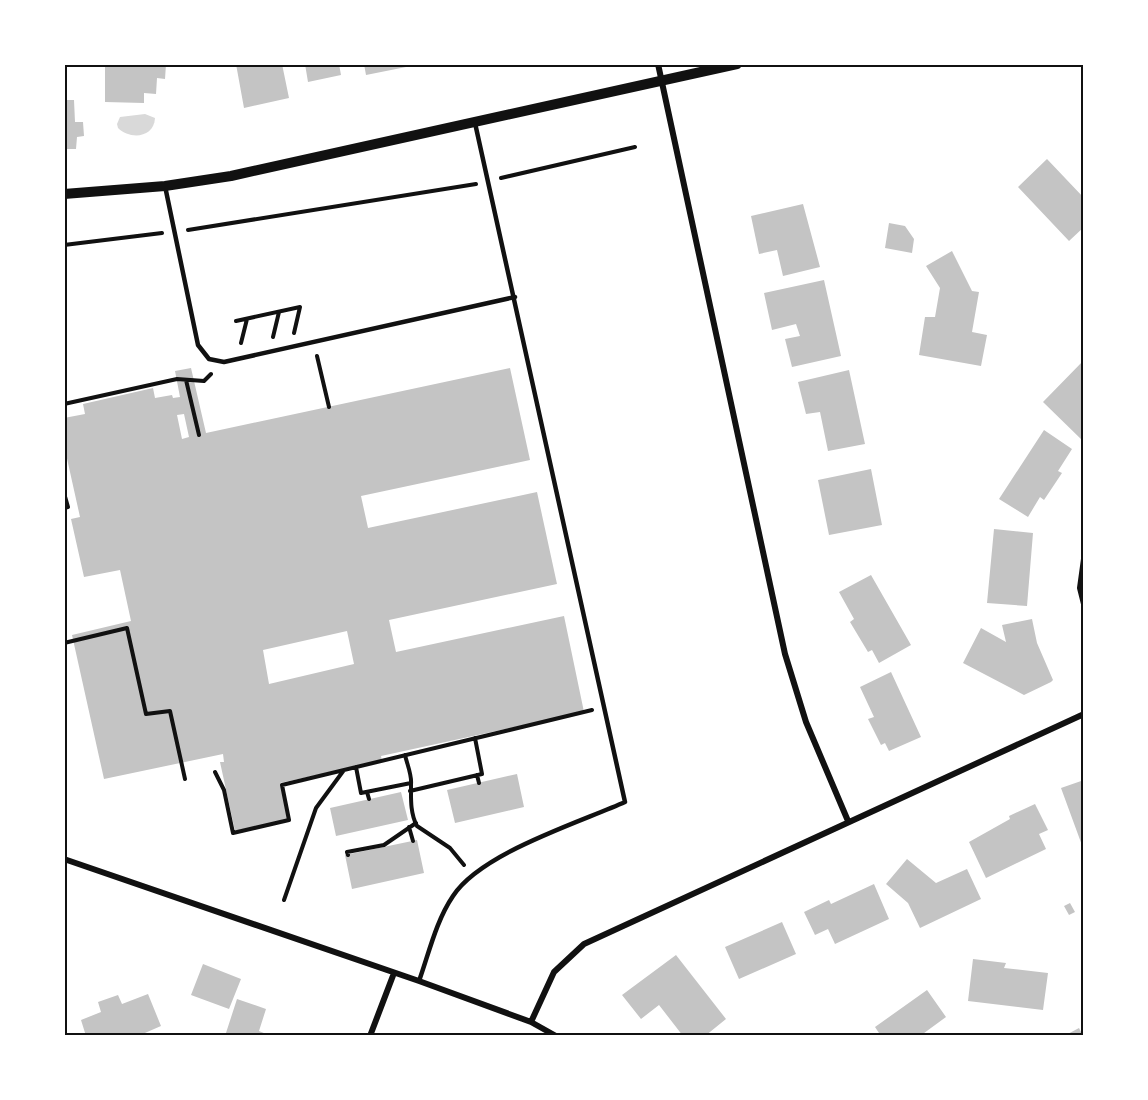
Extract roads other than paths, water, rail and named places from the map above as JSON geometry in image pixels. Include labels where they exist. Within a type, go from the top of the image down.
[{"type":"street","points":[[658,64],[786,654],[806,722],[848,821]]},
{"type":"street","points":[[64,194],[165,186],[231,176],[737,64]]},
{"type":"street","points":[[1083,559],[1080,588],[1083,604]]},
{"type":"street","points":[[531,1022],[554,972],[584,944],[1083,714]]},
{"type":"street","points":[[64,859],[418,981],[531,1022],[556,1035]]},
{"type":"street","points":[[370,1035],[394,973]]},
{"type":"lane","points":[[418,981],[442,914],[454,894],[471,875],[519,848],[626,802],[475,123]]},
{"type":"lane","points":[[165,186],[198,345],[209,359],[224,362],[515,297]]}]
